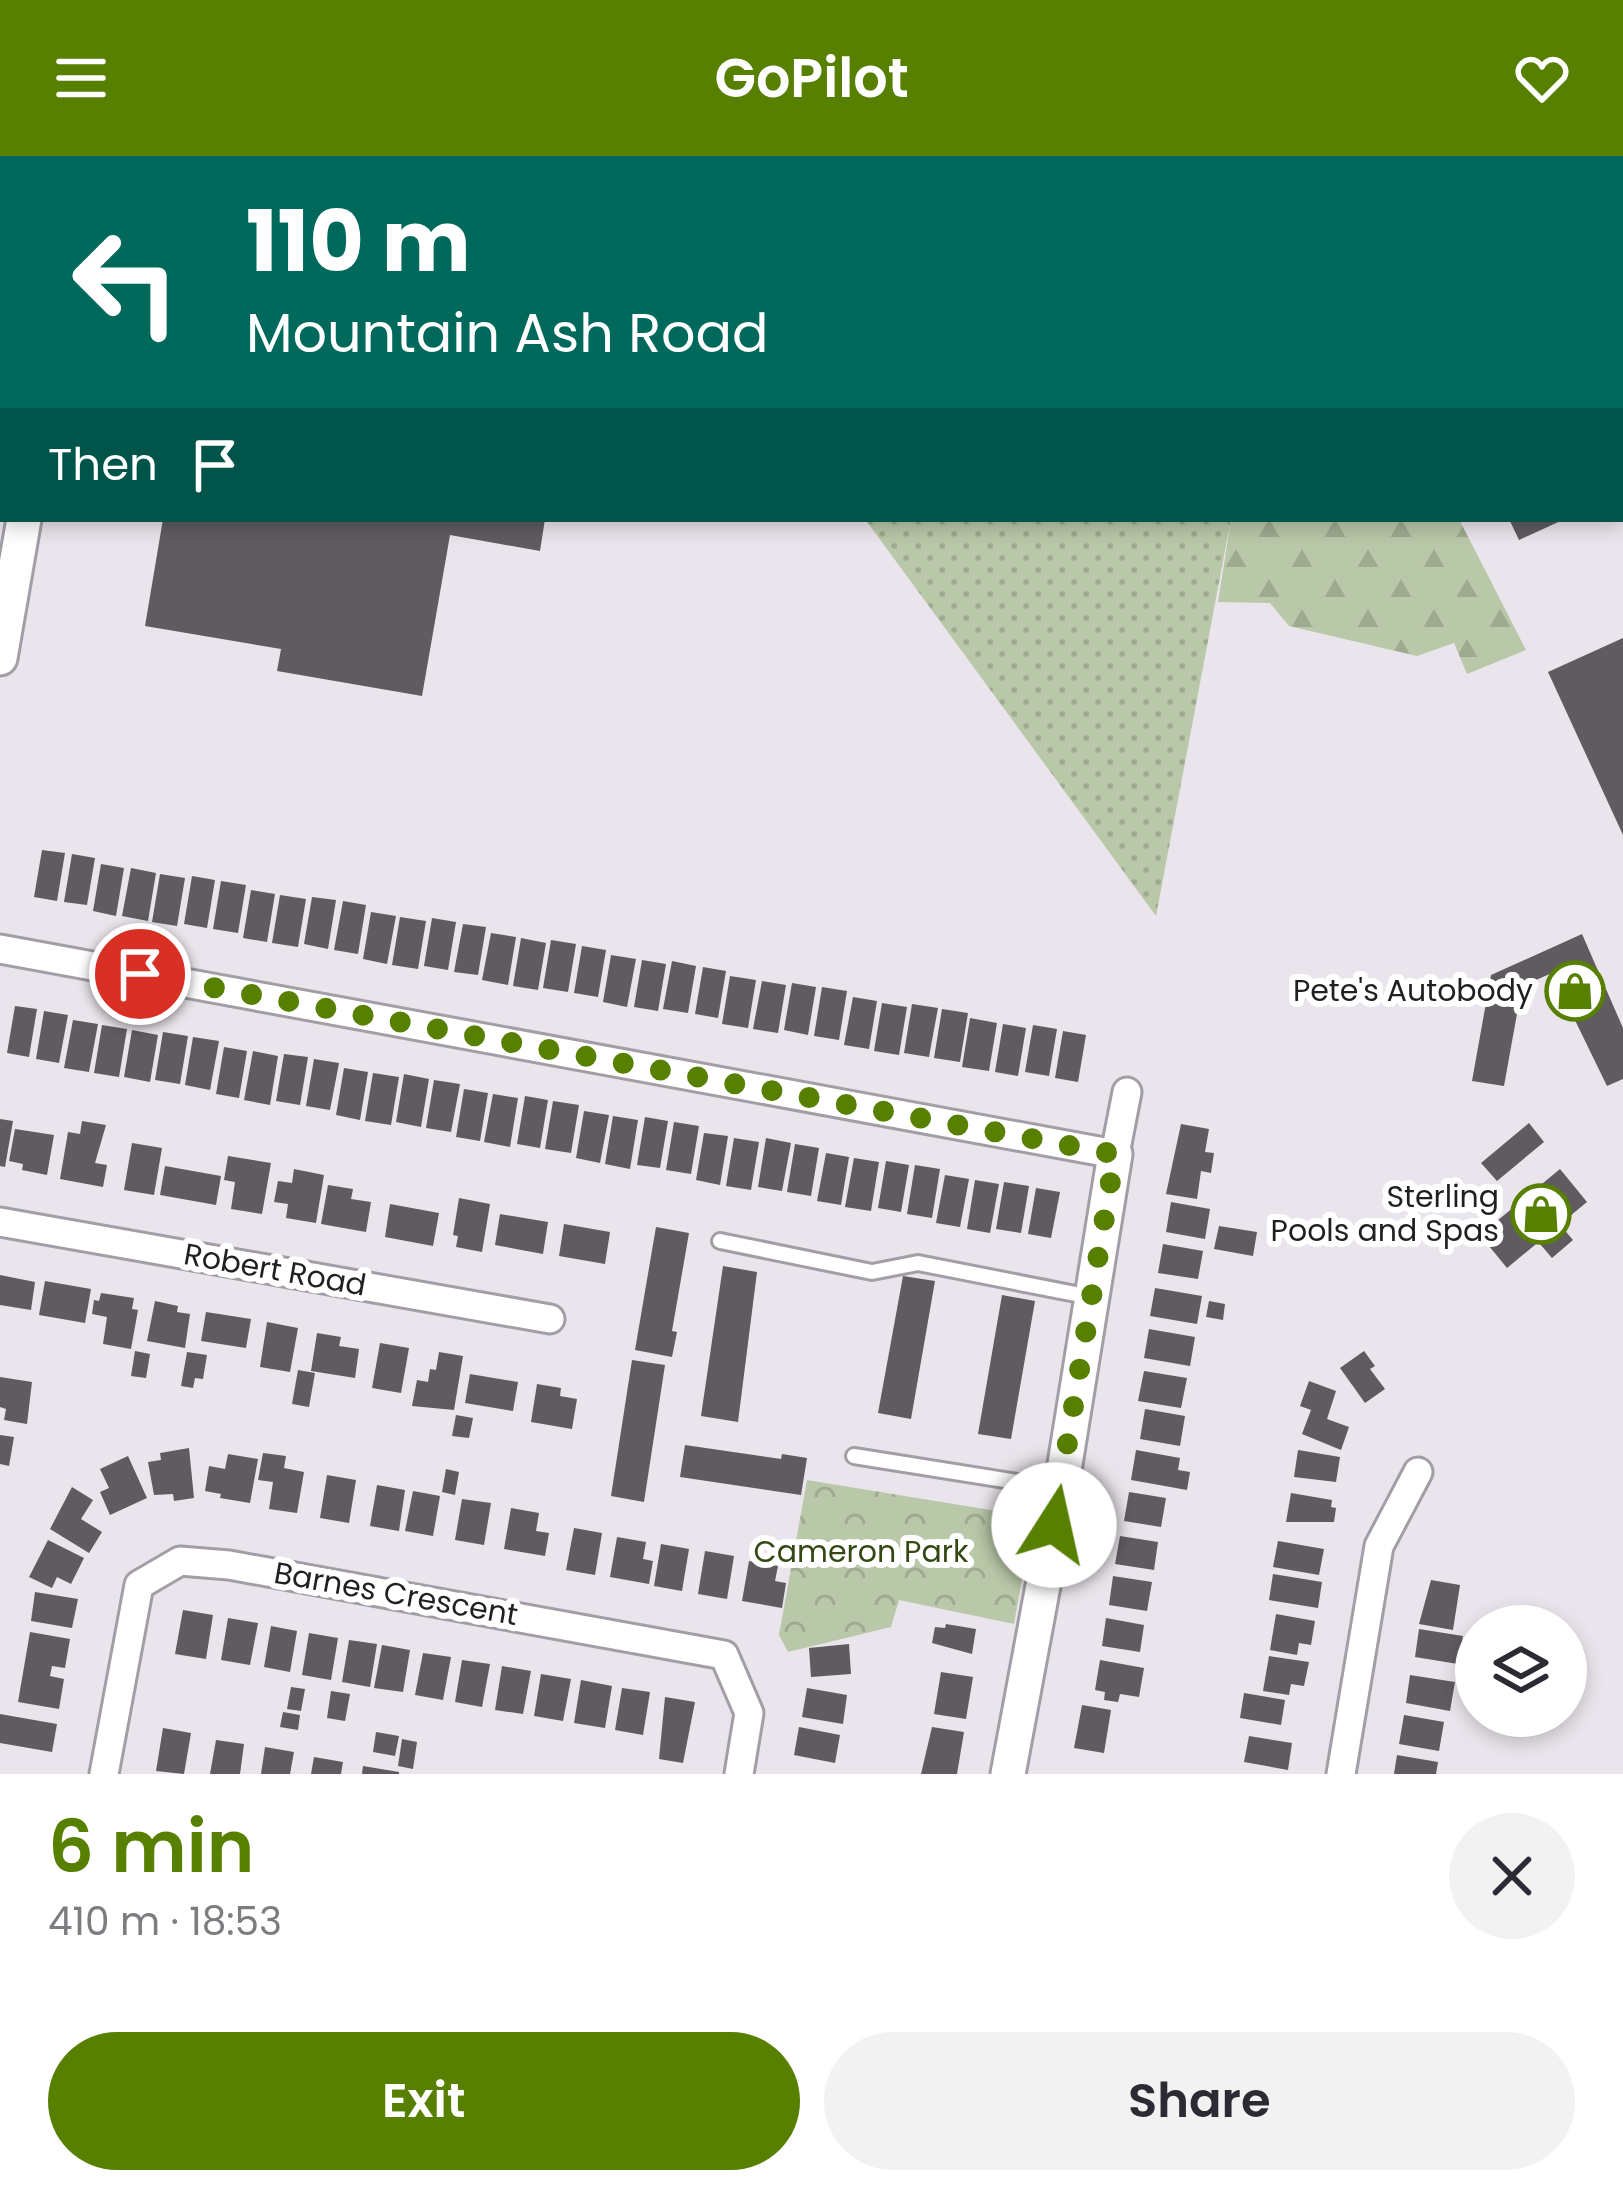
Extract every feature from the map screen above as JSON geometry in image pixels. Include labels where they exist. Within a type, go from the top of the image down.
[{"type":"street","points":[[0,658],[23,522]]},
{"type":"street","points":[[0,949],[1115,1154]]},
{"type":"street","points":[[1008,1774],[1127,1092]]},
{"type":"street","name":"Robert Road","points":[[0,1222],[550,1319]]},
{"type":"street","points":[[1341,1774],[1379,1546],[1418,1472]]},
{"type":"street","name":"Barnes Crescent","points":[[104,1774],[139,1585],[180,1561],[316,1579],[724,1655],[749,1713],[739,1774]]},
{"type":"lane","points":[[720,1241],[872,1272],[918,1263],[1091,1297]]},
{"type":"lane","points":[[854,1456],[1061,1489]]},
{"type":"green space","points":[[867,522],[1230,522],[1156,916]]},
{"type":"green space","points":[[1231,522],[1461,522],[1526,650],[1467,674],[1454,643],[1417,656],[1289,626],[1270,603],[1218,602]]},
{"type":"green space","name":"Cameron Park","points":[[807,1480],[1033,1517],[1014,1624],[899,1600],[891,1627],[788,1652],[779,1635]]},
{"type":"building","points":[[162,522],[545,522],[540,551],[450,535],[422,696],[277,671],[281,649],[145,626]]},
{"type":"building","points":[[1510,522],[1558,522],[1519,540]]},
{"type":"building","points":[[1623,638],[1623,835],[1548,672]]},
{"type":"building","points":[[42,850],[65,853],[57,901],[34,897]]},
{"type":"building","points":[[72,854],[95,858],[87,905],[64,902]]},
{"type":"building","points":[[101,864],[124,868],[116,916],[93,911]]},
{"type":"building","points":[[131,868],[156,873],[148,921],[122,916]]},
{"type":"building","points":[[160,874],[185,878],[177,926],[152,922]]},
{"type":"building","points":[[192,876],[215,880],[207,928],[184,924]]},
{"type":"building","points":[[221,881],[246,885],[238,933],[213,929]]},
{"type":"building","points":[[251,890],[275,894],[267,942],[243,938]]},
{"type":"building","points":[[280,895],[306,899],[298,947],[272,943]]},
{"type":"building","points":[[312,897],[336,900],[328,949],[304,944]]},
{"type":"building","points":[[343,901],[366,905],[358,954],[334,950]]},
{"type":"building","points":[[371,912],[396,916],[387,964],[363,959]]},
{"type":"building","points":[[400,917],[426,921],[418,969],[392,965]]},
{"type":"building","points":[[432,918],[456,922],[448,970],[424,966]]},
{"type":"building","points":[[463,924],[486,927],[478,975],[454,972]]},
{"type":"building","points":[[491,933],[516,937],[508,985],[482,980]]},
{"type":"building","points":[[1582,934],[1623,1028],[1623,1079],[1607,1086],[1552,973],[1522,986],[1504,1086],[1472,1081],[1491,975]]},
{"type":"building","points":[[521,938],[546,943],[538,990],[513,986]]},
{"type":"building","points":[[551,940],[576,944],[568,992],[543,988]]},
{"type":"building","points":[[582,946],[606,950],[598,997],[574,993]]},
{"type":"building","points":[[611,955],[636,959],[627,1007],[603,1002]]},
{"type":"building","points":[[642,960],[666,964],[658,1011],[634,1007]]},
{"type":"building","points":[[672,961],[696,966],[688,1013],[663,1009]]},
{"type":"building","points":[[703,967],[726,971],[718,1018],[695,1014]]},
{"type":"building","points":[[730,976],[756,980],[748,1028],[722,1024]]},
{"type":"building","points":[[762,981],[786,985],[778,1033],[753,1029]]},
{"type":"building","points":[[792,983],[816,987],[808,1035],[784,1030]]},
{"type":"building","points":[[822,987],[847,991],[839,1040],[814,1036]]},
{"type":"building","points":[[853,997],[877,1001],[869,1049],[844,1045]]},
{"type":"building","points":[[882,1003],[907,1007],[899,1055],[874,1051]]},
{"type":"building","points":[[912,1004],[938,1008],[929,1057],[904,1053]]},
{"type":"building","points":[[15,1006],[37,1009],[29,1057],[7,1053]]},
{"type":"building","points":[[942,1009],[968,1013],[960,1062],[934,1058]]},
{"type":"building","points":[[44,1011],[68,1015],[59,1063],[36,1059]]},
{"type":"building","points":[[970,1018],[997,1023],[989,1071],[962,1067]]},
{"type":"building","points":[[73,1020],[98,1024],[89,1072],[64,1068]]},
{"type":"building","points":[[1003,1024],[1026,1028],[1018,1076],[995,1072]]},
{"type":"building","points":[[102,1025],[127,1029],[119,1077],[94,1073]]},
{"type":"building","points":[[1033,1025],[1057,1029],[1049,1076],[1025,1072]]},
{"type":"building","points":[[132,1030],[158,1035],[150,1082],[124,1077]]},
{"type":"building","points":[[1063,1031],[1086,1035],[1078,1082],[1055,1078]]},
{"type":"building","points":[[163,1032],[188,1036],[180,1084],[155,1080]]},
{"type":"building","points":[[193,1037],[219,1041],[210,1090],[185,1085]]},
{"type":"building","points":[[224,1047],[247,1051],[239,1098],[216,1094]]},
{"type":"building","points":[[253,1051],[278,1056],[270,1105],[244,1100]]},
{"type":"building","points":[[284,1054],[308,1057],[300,1105],[276,1101]]},
{"type":"building","points":[[314,1059],[339,1063],[330,1110],[306,1106]]},
{"type":"building","points":[[344,1068],[368,1072],[360,1120],[336,1115]]},
{"type":"building","points":[[373,1073],[399,1077],[391,1125],[365,1121]]},
{"type":"building","points":[[404,1074],[429,1079],[421,1127],[396,1122]]},
{"type":"building","points":[[434,1080],[460,1084],[451,1132],[426,1128]]},
{"type":"building","points":[[464,1089],[488,1093],[480,1141],[456,1137]]},
{"type":"building","points":[[493,1094],[518,1098],[510,1147],[484,1142]]},
{"type":"building","points":[[525,1096],[548,1100],[540,1148],[517,1144]]},
{"type":"building","points":[[553,1101],[579,1105],[571,1153],[545,1149]]},
{"type":"building","points":[[584,1111],[609,1115],[600,1163],[576,1158]]},
{"type":"building","points":[[613,1116],[638,1120],[630,1169],[605,1164]]},
{"type":"building","points":[[645,1117],[668,1121],[660,1168],[637,1165]]},
{"type":"building","points":[[0,1119],[13,1121],[5,1167],[0,1166]]},
{"type":"building","points":[[82,1121],[106,1125],[95,1163],[107,1165],[103,1187],[60,1179],[68,1132],[80,1134]]},
{"type":"building","points":[[674,1122],[699,1126],[691,1174],[666,1170]]},
{"type":"building","points":[[1529,1123],[1544,1142],[1497,1181],[1481,1163]]},
{"type":"building","points":[[1181,1124],[1209,1129],[1205,1152],[1214,1153],[1211,1173],[1201,1171],[1197,1199],[1166,1194]]},
{"type":"building","points":[[15,1129],[54,1135],[47,1175],[22,1170],[23,1164],[9,1161]]},
{"type":"building","points":[[704,1133],[728,1136],[720,1185],[696,1180]]},
{"type":"building","points":[[734,1138],[759,1142],[751,1190],[726,1186]]},
{"type":"building","points":[[766,1138],[791,1143],[782,1191],[758,1187]]},
{"type":"building","points":[[132,1143],[162,1148],[154,1195],[124,1190]]},
{"type":"building","points":[[795,1144],[819,1148],[811,1196],[787,1192]]},
{"type":"building","points":[[826,1153],[849,1157],[841,1205],[817,1201]]},
{"type":"building","points":[[228,1156],[271,1163],[262,1214],[231,1209],[235,1182],[224,1180]]},
{"type":"building","points":[[854,1158],[879,1162],[871,1211],[845,1207]]},
{"type":"building","points":[[886,1161],[909,1165],[901,1212],[878,1208]]},
{"type":"building","points":[[915,1165],[940,1169],[932,1218],[907,1214]]},
{"type":"building","points":[[165,1166],[221,1176],[216,1205],[160,1195]]},
{"type":"building","points":[[294,1169],[324,1175],[316,1223],[286,1218],[288,1204],[274,1202],[278,1181],[292,1183]]},
{"type":"building","points":[[1560,1169],[1587,1202],[1507,1268],[1480,1235]]},
{"type":"building","points":[[945,1175],[969,1179],[960,1227],[936,1223]]},
{"type":"building","points":[[975,1180],[999,1184],[990,1233],[967,1229]]},
{"type":"building","points":[[1004,1182],[1029,1186],[1021,1233],[996,1229]]},
{"type":"building","points":[[328,1185],[353,1189],[351,1199],[371,1202],[366,1232],[321,1224]]},
{"type":"building","points":[[1036,1188],[1060,1192],[1051,1238],[1028,1234]]},
{"type":"building","points":[[459,1198],[490,1204],[482,1252],[456,1247],[458,1236],[453,1235]]},
{"type":"building","points":[[1171,1202],[1210,1209],[1205,1239],[1166,1232]]},
{"type":"building","points":[[390,1204],[439,1213],[433,1246],[385,1237]]},
{"type":"building","points":[[500,1214],[548,1222],[543,1254],[495,1245]]},
{"type":"building","points":[[564,1224],[610,1232],[605,1264],[559,1256]]},
{"type":"building","points":[[1219,1226],[1257,1232],[1253,1256],[1214,1249]]},
{"type":"building","points":[[656,1227],[689,1233],[672,1357],[635,1350]]},
{"type":"building","points":[[1562,1227],[1573,1240],[1552,1258],[1540,1244]]},
{"type":"building","points":[[1163,1244],[1203,1251],[1198,1279],[1158,1273]]},
{"type":"building","points":[[723,1266],[757,1272],[738,1422],[701,1416]]},
{"type":"building","points":[[0,1275],[35,1282],[31,1310],[0,1305]]},
{"type":"building","points":[[903,1276],[935,1281],[911,1419],[878,1413]]},
{"type":"building","points":[[45,1281],[91,1289],[85,1323],[39,1315]]},
{"type":"building","points":[[1155,1288],[1202,1296],[1197,1324],[1150,1316]]},
{"type":"building","points":[[101,1293],[134,1298],[132,1309],[138,1310],[131,1349],[103,1344],[107,1317],[92,1314],[94,1300],[99,1301]]},
{"type":"building","points":[[1002,1295],[1035,1301],[1011,1439],[978,1434]]},
{"type":"building","points":[[155,1301],[190,1314],[185,1348],[147,1341]]},
{"type":"building","points":[[1209,1301],[1225,1304],[1223,1320],[1206,1317]]},
{"type":"building","points":[[206,1312],[251,1319],[246,1348],[201,1341]]},
{"type":"building","points":[[267,1322],[298,1328],[290,1372],[260,1367]]},
{"type":"building","points":[[1149,1329],[1195,1337],[1190,1366],[1144,1358]]},
{"type":"building","points":[[317,1333],[341,1337],[339,1346],[359,1349],[355,1378],[311,1371]]},
{"type":"building","points":[[380,1343],[409,1348],[401,1393],[372,1388]]},
{"type":"building","points":[[135,1351],[150,1354],[146,1378],[131,1376]]},
{"type":"building","points":[[1364,1351],[1385,1389],[1365,1403],[1340,1368]]},
{"type":"building","points":[[187,1352],[207,1355],[203,1379],[195,1378],[193,1388],[181,1386]]},
{"type":"building","points":[[439,1352],[463,1356],[454,1410],[412,1406],[417,1380],[428,1382]]},
{"type":"building","points":[[632,1360],[665,1365],[644,1502],[611,1496]]},
{"type":"building","points":[[298,1370],[315,1373],[309,1407],[292,1404]]},
{"type":"building","points":[[1144,1371],[1187,1378],[1181,1408],[1138,1401]]},
{"type":"building","points":[[470,1374],[518,1382],[513,1411],[465,1403]]},
{"type":"building","points":[[0,1377],[32,1382],[27,1424],[4,1420]]},
{"type":"building","points":[[1309,1381],[1336,1391],[1327,1419],[1349,1427],[1341,1450],[1302,1434],[1311,1410],[1300,1406]]},
{"type":"building","points":[[537,1384],[561,1388],[560,1396],[577,1399],[572,1429],[531,1422]]},
{"type":"building","points":[[1145,1409],[1185,1416],[1180,1446],[1140,1439]]},
{"type":"building","points":[[456,1415],[473,1418],[469,1438],[452,1436]]},
{"type":"building","points":[[0,1435],[14,1437],[9,1466],[0,1464]]},
{"type":"building","points":[[685,1445],[781,1459],[782,1454],[807,1458],[801,1495],[680,1477]]},
{"type":"building","points":[[189,1448],[194,1498],[174,1501],[173,1494],[154,1495],[148,1462],[161,1460],[160,1453]]},
{"type":"building","points":[[1136,1450],[1180,1458],[1178,1470],[1190,1472],[1187,1490],[1131,1480]]},
{"type":"building","points":[[1298,1450],[1340,1457],[1336,1482],[1294,1477]]},
{"type":"building","points":[[263,1453],[286,1456],[284,1468],[304,1472],[297,1513],[269,1509],[273,1482],[258,1480]]},
{"type":"building","points":[[228,1454],[258,1459],[250,1503],[205,1491],[209,1466],[225,1469]]},
{"type":"building","points":[[128,1456],[147,1498],[110,1515],[100,1492],[109,1488],[100,1469]]},
{"type":"building","points":[[446,1469],[459,1472],[455,1495],[442,1492]]},
{"type":"building","points":[[327,1475],[356,1480],[349,1523],[320,1518]]},
{"type":"building","points":[[377,1485],[405,1490],[399,1531],[370,1526]]},
{"type":"building","points":[[72,1487],[93,1500],[81,1519],[102,1532],[89,1553],[50,1529]]},
{"type":"building","points":[[413,1491],[440,1496],[433,1536],[405,1531]]},
{"type":"building","points":[[1129,1492],[1166,1498],[1161,1527],[1124,1521]]},
{"type":"building","points":[[1291,1493],[1332,1500],[1334,1522],[1286,1522]]},
{"type":"building","points":[[462,1499],[491,1503],[484,1545],[455,1540]]},
{"type":"building","points":[[511,1508],[539,1513],[536,1531],[549,1533],[545,1556],[504,1549]]},
{"type":"building","points":[[574,1528],[602,1533],[595,1575],[566,1570]]},
{"type":"building","points":[[1120,1536],[1158,1542],[1154,1570],[1115,1564]]},
{"type":"building","points":[[617,1537],[646,1542],[643,1559],[653,1561],[649,1584],[610,1577]]},
{"type":"building","points":[[48,1540],[84,1558],[71,1584],[57,1577],[52,1588],[29,1577]]},
{"type":"building","points":[[1278,1541],[1324,1549],[1319,1575],[1273,1567]]},
{"type":"building","points":[[661,1544],[689,1549],[682,1591],[654,1586]]},
{"type":"building","points":[[705,1551],[734,1556],[727,1599],[698,1594]]},
{"type":"building","points":[[749,1561],[778,1566],[775,1581],[786,1583],[782,1608],[742,1601]]},
{"type":"building","points":[[1273,1574],[1322,1582],[1318,1608],[1269,1600]]},
{"type":"building","points":[[1113,1576],[1152,1582],[1147,1611],[1109,1605]]},
{"type":"building","points":[[1431,1580],[1460,1585],[1453,1630],[1419,1624]]},
{"type":"building","points":[[35,1592],[78,1599],[72,1628],[31,1621]]},
{"type":"building","points":[[183,1610],[213,1615],[206,1659],[175,1654]]},
{"type":"building","points":[[1276,1614],[1315,1621],[1311,1645],[1299,1643],[1297,1655],[1270,1650]]},
{"type":"building","points":[[228,1618],[258,1623],[250,1665],[221,1660]]},
{"type":"building","points":[[1106,1618],[1144,1625],[1140,1652],[1102,1646]]},
{"type":"building","points":[[271,1626],[297,1631],[290,1672],[264,1667]]},
{"type":"building","points":[[935,1627],[976,1629],[972,1654],[932,1643]]},
{"type":"building","points":[[1419,1629],[1455,1635],[1455,1664],[1415,1657]]},
{"type":"building","points":[[30,1632],[70,1639],[65,1668],[52,1666],[50,1676],[64,1679],[59,1709],[18,1702]]},
{"type":"building","points":[[309,1633],[338,1638],[331,1680],[302,1675]]},
{"type":"building","points":[[349,1640],[377,1644],[370,1687],[342,1682]]},
{"type":"building","points":[[849,1644],[851,1674],[811,1677],[809,1648]]},
{"type":"building","points":[[382,1645],[410,1650],[403,1692],[374,1688]]},
{"type":"building","points":[[423,1653],[451,1657],[443,1700],[415,1695]]},
{"type":"building","points":[[1269,1656],[1309,1662],[1304,1686],[1291,1684],[1289,1695],[1263,1691]]},
{"type":"building","points":[[462,1660],[490,1664],[482,1707],[455,1702]]},
{"type":"building","points":[[1100,1660],[1144,1668],[1139,1697],[1120,1694],[1118,1702],[1104,1700],[1105,1692],[1095,1690]]},
{"type":"building","points":[[502,1666],[531,1671],[523,1714],[495,1710]]},
{"type":"building","points":[[941,1672],[973,1677],[966,1719],[934,1714]]},
{"type":"building","points":[[541,1674],[571,1679],[563,1721],[534,1716]]},
{"type":"building","points":[[1410,1675],[1455,1682],[1450,1711],[1406,1703]]},
{"type":"building","points":[[581,1680],[612,1686],[605,1728],[574,1723]]},
{"type":"building","points":[[291,1687],[305,1689],[301,1711],[287,1709]]},
{"type":"building","points":[[622,1688],[650,1692],[643,1735],[615,1730]]},
{"type":"building","points":[[807,1688],[847,1695],[843,1724],[802,1717]]},
{"type":"building","points":[[331,1691],[350,1694],[345,1721],[327,1718]]},
{"type":"building","points":[[1244,1693],[1285,1700],[1281,1725],[1240,1718]]},
{"type":"building","points":[[665,1697],[695,1702],[683,1763],[659,1759]]},
{"type":"building","points":[[1082,1705],[1111,1710],[1104,1753],[1074,1748]]},
{"type":"building","points":[[283,1712],[300,1715],[298,1730],[280,1727]]},
{"type":"building","points":[[0,1714],[57,1724],[52,1752],[0,1743]]},
{"type":"building","points":[[1404,1715],[1444,1722],[1439,1751],[1399,1744]]},
{"type":"building","points":[[799,1727],[840,1735],[835,1763],[794,1755]]},
{"type":"building","points":[[932,1727],[964,1732],[957,1774],[921,1774]]},
{"type":"building","points":[[163,1728],[191,1733],[184,1774],[156,1771]]},
{"type":"building","points":[[376,1732],[399,1736],[395,1756],[373,1752]]},
{"type":"building","points":[[1249,1736],[1292,1743],[1288,1770],[1244,1762]]},
{"type":"building","points":[[402,1739],[417,1742],[413,1769],[398,1766]]},
{"type":"building","points":[[216,1740],[244,1744],[240,1774],[210,1774]]},
{"type":"building","points":[[265,1747],[294,1752],[290,1774],[261,1774]]},
{"type":"building","points":[[1397,1755],[1438,1762],[1436,1774],[1394,1774]]},
{"type":"building","points":[[314,1757],[343,1762],[341,1774],[311,1774]]},
{"type":"building","points":[[363,1766],[399,1772],[399,1774],[362,1774]]},
{"type":"place","name":"Pete's Autobody","points":[[1575,991]]},
{"type":"place","name":"Sterling Pools and Spas","points":[[1541,1214]]},
{"type":"route","points":[[140,974],[1115,1154],[1054,1525]]}]
